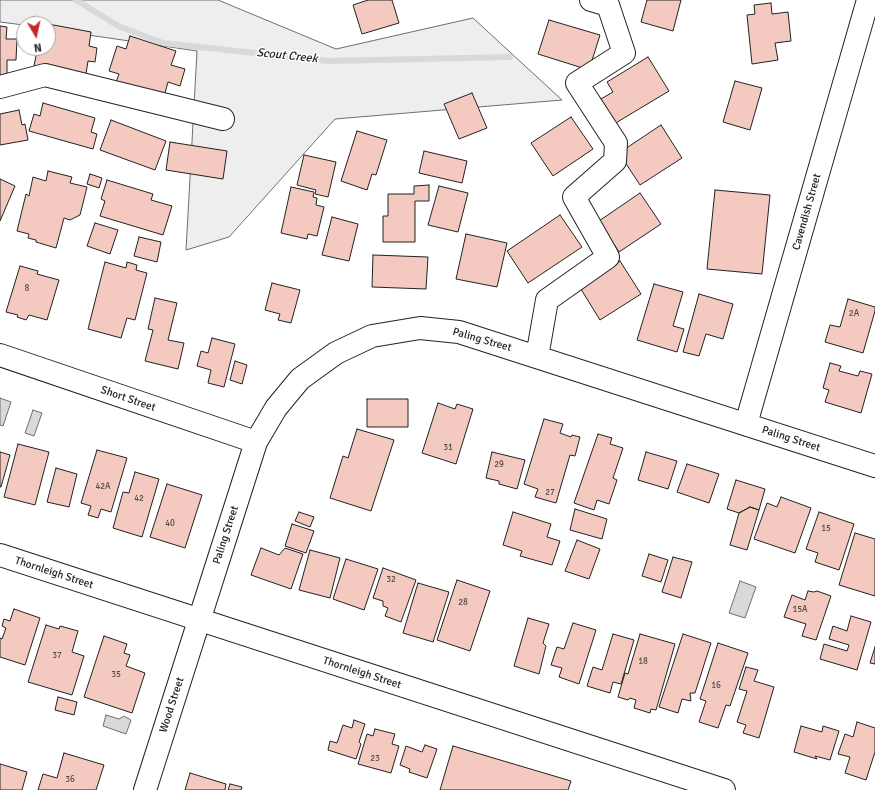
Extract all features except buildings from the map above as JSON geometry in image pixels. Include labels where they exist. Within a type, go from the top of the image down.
[{"type":"street","points":[[537,357],[547,300],[608,257],[574,197],[615,161],[616,143],[577,83],[624,53],[608,5],[591,0]]},
{"type":"street","name":"Cavendish Street","points":[[746,424],[868,0]]},
{"type":"street","points":[[0,87],[45,75],[223,119]]},
{"type":"street","name":"Paling Street","points":[[199,620],[256,442],[276,408],[300,379],[336,353],[372,336],[420,328],[459,332],[875,466]]},
{"type":"street","name":"Short Street","points":[[0,355],[256,442]]},
{"type":"street","name":"Thornleigh Street","points":[[0,555],[724,790]]},
{"type":"street","name":"Wood Street","points":[[145,790],[199,620]]},
{"type":"shaded area","points":[[0,0],[218,0],[336,49],[473,18],[562,100],[335,119],[229,237],[186,250],[197,51],[56,30],[56,16],[16,16],[16,24],[0,22]]},
{"type":"shaded area","points":[[0,398],[11,402],[3,426],[0,425]]},
{"type":"shaded area","points":[[33,410],[42,413],[34,436],[25,433]]},
{"type":"shaded area","points":[[740,581],[756,587],[745,618],[729,613]]},
{"type":"shaded area","points":[[106,715],[119,719],[124,716],[131,720],[126,734],[103,726]]},
{"type":"waterway","name":"Scout Creek","points":[[76,0],[120,27],[163,43],[329,61],[510,57]]}]
